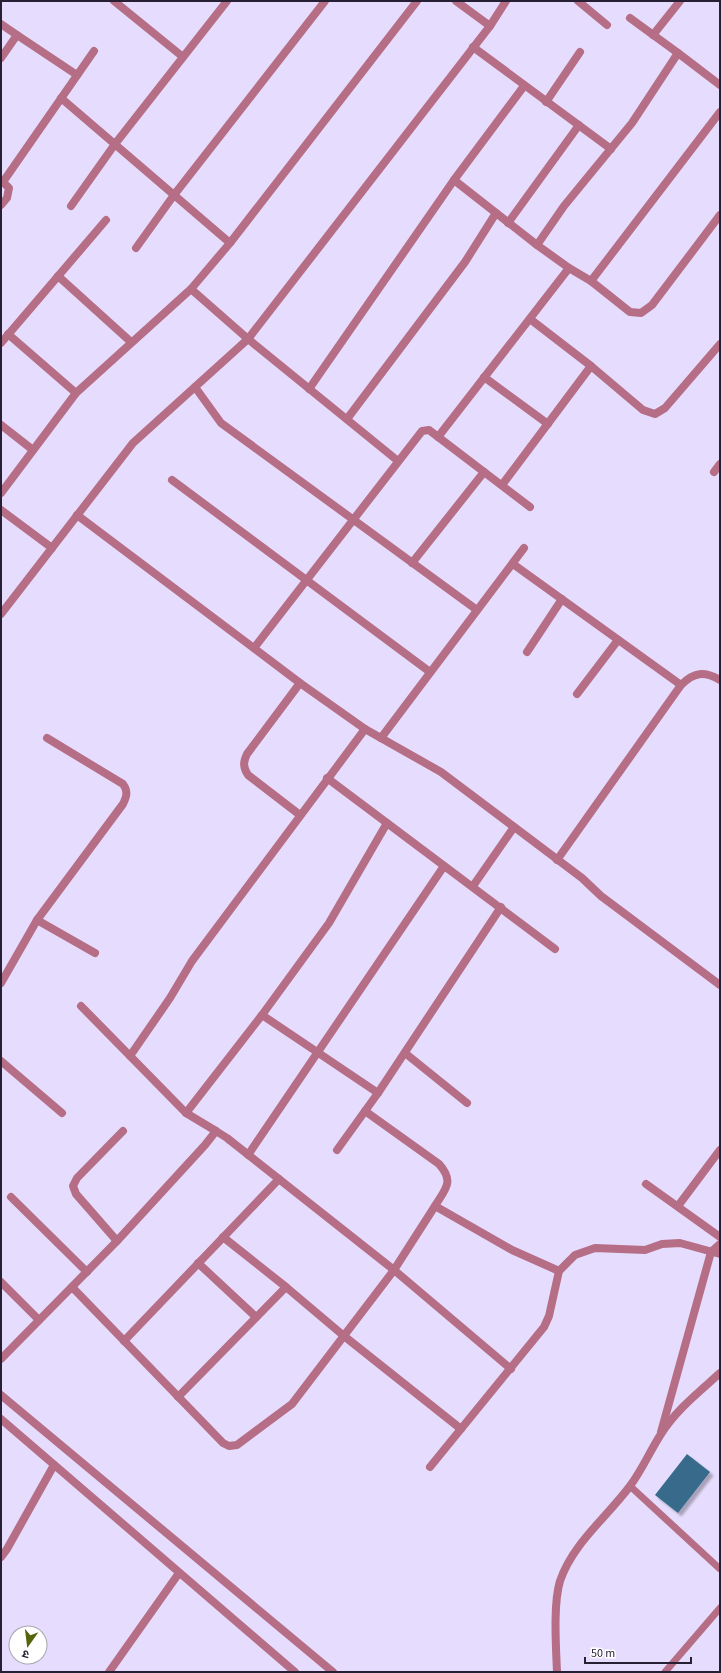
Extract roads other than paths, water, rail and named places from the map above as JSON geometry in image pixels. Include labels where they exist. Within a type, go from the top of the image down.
[{"type":"street","points":[[114,1],[183,57]]},
{"type":"street","points":[[72,206],[115,144],[227,1]]},
{"type":"street","points":[[136,248],[174,195],[325,1]]},
{"type":"street","points":[[1,493],[76,393],[131,342],[191,290],[230,243],[417,1]]},
{"type":"street","points":[[1,614],[133,443],[248,339],[490,26],[506,1]]},
{"type":"street","points":[[578,1],[607,26]]},
{"type":"street","points":[[653,35],[680,1]]},
{"type":"street","points":[[458,2],[490,26]]},
{"type":"street","points":[[630,18],[720,85]]},
{"type":"street","points":[[1,24],[77,75]]},
{"type":"street","points":[[1,58],[18,35]]},
{"type":"street","points":[[473,47],[611,149]]},
{"type":"street","points":[[1,205],[7,198],[9,188],[2,181],[94,51]]},
{"type":"street","points":[[546,102],[580,52]]},
{"type":"street","points":[[537,245],[564,206],[632,123],[678,53]]},
{"type":"street","points":[[309,389],[454,180],[524,86]]},
{"type":"street","points":[[62,98],[230,243]]},
{"type":"street","points":[[591,281],[720,112]]},
{"type":"street","points":[[508,223],[578,125]]},
{"type":"street","points":[[454,180],[537,245],[569,268],[591,281],[630,312],[641,313],[652,305],[720,215]]},
{"type":"street","points":[[347,419],[465,262],[496,213]]},
{"type":"street","points":[[1,343],[106,220]]},
{"type":"street","points":[[438,437],[569,268]]},
{"type":"street","points":[[58,276],[131,342]]},
{"type":"street","points":[[191,290],[248,339],[398,460]]},
{"type":"street","points":[[530,319],[591,366],[644,410],[655,414],[665,408],[720,344]]},
{"type":"street","points":[[8,334],[76,393]]},
{"type":"street","points":[[502,485],[591,366]]},
{"type":"street","points":[[484,377],[548,424]]},
{"type":"street","points":[[195,387],[221,423],[477,610]]},
{"type":"street","points":[[1,425],[33,450]]},
{"type":"street","points":[[254,648],[398,460],[422,431],[429,430],[530,507]]},
{"type":"street","points":[[714,472],[720,464]]},
{"type":"street","points":[[412,563],[484,472]]},
{"type":"street","points":[[172,480],[430,672]]},
{"type":"street","points":[[1,510],[52,548]]},
{"type":"street","points":[[77,516],[300,683],[365,729],[441,772],[582,878],[601,896],[720,985]]},
{"type":"street","points":[[381,738],[524,548]]},
{"type":"street","points":[[513,564],[681,685]]},
{"type":"street","points":[[527,652],[562,599]]},
{"type":"street","points":[[577,694],[618,640]]},
{"type":"street","points":[[557,860],[681,685],[690,676],[699,674],[711,675],[720,680]]},
{"type":"street","points":[[300,683],[247,754],[243,767],[248,775],[300,815]]},
{"type":"street","points":[[130,1056],[170,998],[192,961],[365,729]]},
{"type":"street","points":[[1,983],[37,920],[123,804],[127,796],[127,789],[123,784],[46,738]]},
{"type":"street","points":[[327,778],[555,948]]},
{"type":"street","points":[[186,1113],[262,1015],[329,922],[387,823]]},
{"type":"street","points":[[473,886],[514,827]]},
{"type":"street","points":[[248,1155],[444,866]]},
{"type":"street","points":[[337,1150],[405,1053],[501,907]]},
{"type":"street","points":[[37,920],[95,953]]},
{"type":"street","points":[[81,1006],[186,1113],[216,1131],[279,1179],[394,1270],[511,1369]]},
{"type":"street","points":[[262,1015],[378,1093]]},
{"type":"street","points":[[405,1053],[467,1103]]},
{"type":"street","points":[[1,1062],[62,1113]]},
{"type":"street","points":[[72,1287],[222,1443],[229,1446],[237,1445],[292,1404],[394,1270],[436,1206],[448,1184],[447,1173],[439,1164],[365,1111]]},
{"type":"street","points":[[117,1241],[76,1194],[73,1186],[77,1178],[123,1131]]},
{"type":"street","points":[[1,1359],[117,1241],[205,1146],[216,1131]]},
{"type":"street","points":[[678,1206],[720,1150]]},
{"type":"street","points":[[124,1341],[279,1179]]},
{"type":"street","points":[[646,1184],[720,1237]]},
{"type":"street","points":[[11,1197],[87,1272]]},
{"type":"street","points":[[436,1206],[512,1250],[559,1271]]},
{"type":"street","points":[[223,1237],[344,1336],[462,1429]]},
{"type":"street","points":[[430,1467],[544,1327],[549,1316],[559,1271],[575,1255],[595,1248],[645,1250],[662,1244],[680,1242],[720,1254]]},
{"type":"street","points":[[661,1433],[711,1252],[720,1244]]},
{"type":"street","points":[[198,1263],[256,1317]]},
{"type":"street","points":[[1,1282],[40,1320]]},
{"type":"street","points":[[178,1397],[286,1287]]},
{"type":"street","points":[[557,1672],[556,1612],[560,1583],[567,1566],[574,1554],[630,1486],[661,1433],[671,1419],[690,1399],[720,1373]]},
{"type":"street","points":[[1,1395],[333,1672]]},
{"type":"street","points":[[1,1419],[295,1672]]},
{"type":"street","points":[[1,1557],[7,1549],[54,1465]]},
{"type":"street","points":[[109,1672],[178,1572]]},
{"type":"lane","points":[[630,1486],[720,1569]]},
{"type":"lane","points":[[665,1672],[720,1608]]}]
